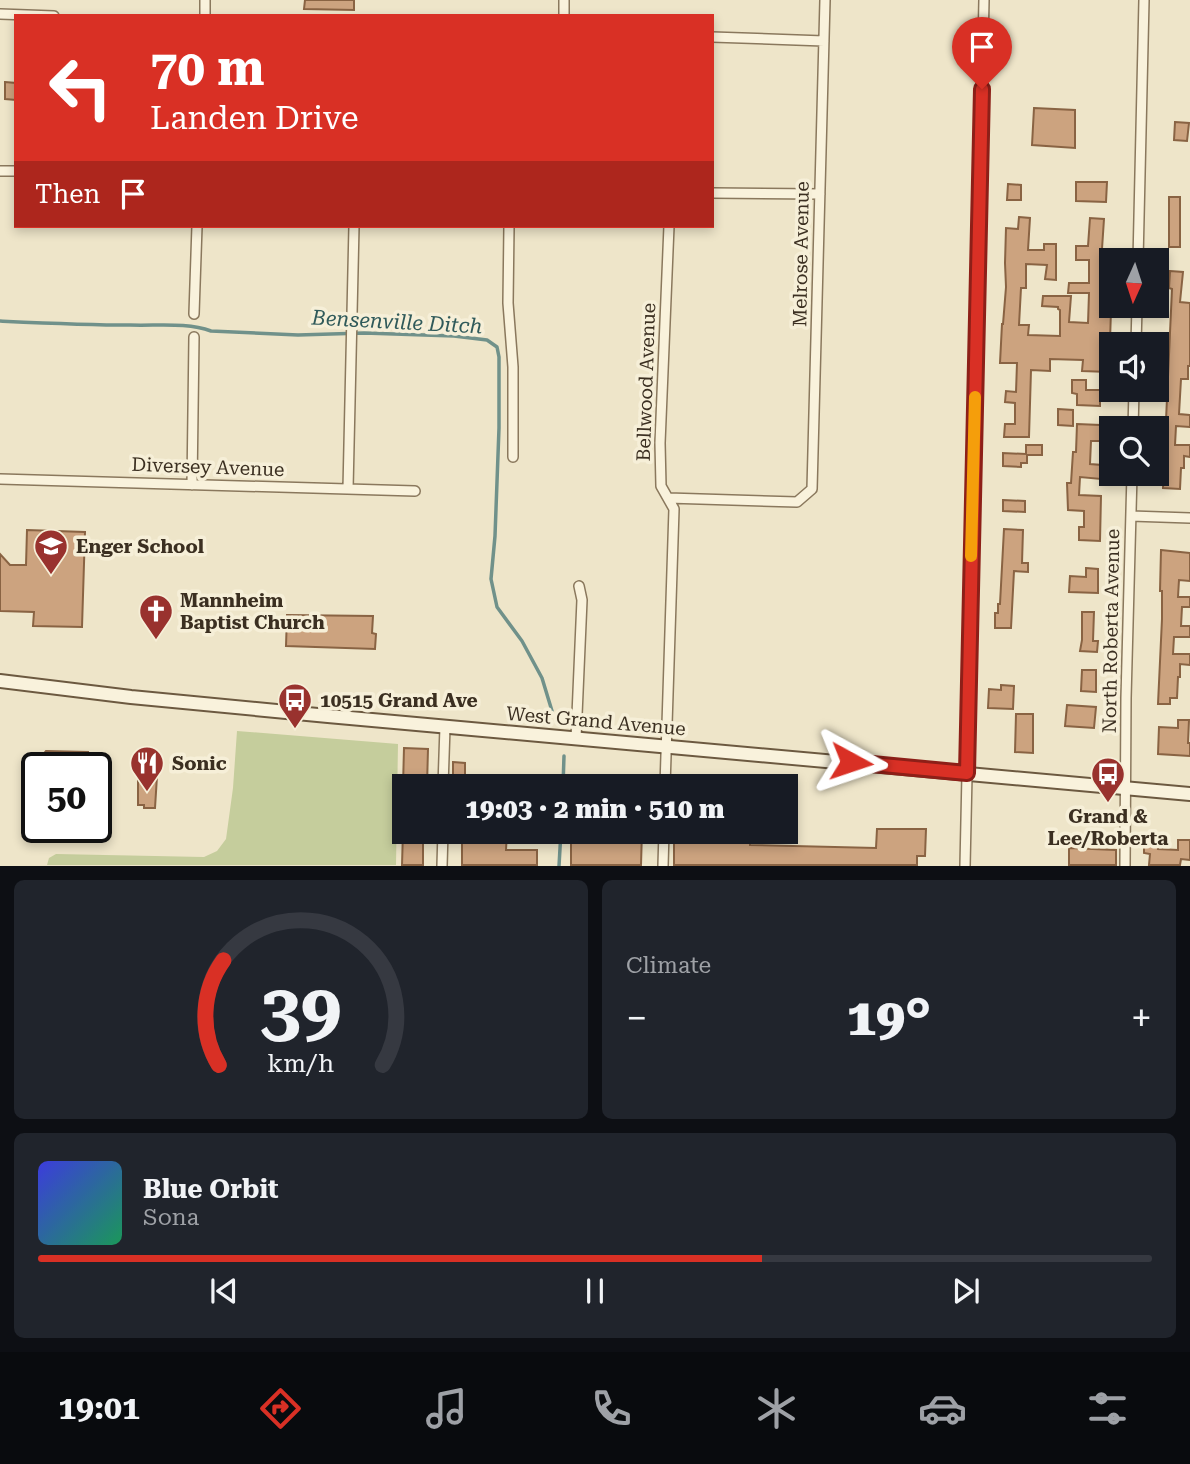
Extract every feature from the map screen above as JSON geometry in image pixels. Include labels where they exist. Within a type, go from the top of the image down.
[{"type":"main road","name":"West Grand Avenue","points":[[0,681],[444,727],[1190,793]]},
{"type":"street","name":"Melrose Avenue","points":[[668,498],[797,502],[812,489],[825,0]]},
{"type":"street","points":[[965,866],[984,0]]},
{"type":"street","points":[[1138,248],[1144,0]]},
{"type":"street","points":[[714,37],[824,41]]},
{"type":"street","points":[[714,193],[820,194]]},
{"type":"street","points":[[194,314],[197,228]]},
{"type":"street","points":[[348,489],[354,228]]},
{"type":"street","points":[[509,228],[508,303],[513,344],[513,457]]},
{"type":"street","name":"Bellwood Avenue","points":[[666,774],[674,509],[661,486],[660,443],[669,228]]},
{"type":"street","points":[[192,485],[194,337]]},
{"type":"street","name":"Diversey Avenue","points":[[0,479],[415,491]]},
{"type":"street","name":"North Roberta Avenue","points":[[1125,866],[1132,486]]},
{"type":"street","points":[[1131,516],[1190,518]]},
{"type":"street","points":[[576,738],[582,600],[579,586]]},
{"type":"street","points":[[443,774],[444,727]]},
{"type":"street","points":[[442,866],[443,844]]},
{"type":"street","points":[[663,866],[664,844]]},
{"type":"green space","points":[[237,731],[398,744],[398,774],[392,774],[392,844],[396,844],[396,865],[47,865],[49,858],[56,854],[204,857],[217,851],[226,839]]},
{"type":"building","points":[[305,0],[354,0],[354,10],[304,9]]},
{"type":"building","points":[[5,82],[14,83],[14,100],[5,99]]},
{"type":"building","points":[[1034,108],[1075,110],[1075,148],[1032,145]]},
{"type":"building","points":[[1175,122],[1189,123],[1187,141],[1174,140]]},
{"type":"building","points":[[1076,182],[1107,182],[1106,202],[1076,201]]},
{"type":"building","points":[[1008,184],[1021,185],[1021,200],[1007,200]]},
{"type":"building","points":[[1169,197],[1180,197],[1180,247],[1169,247]]},
{"type":"building","points":[[1019,217],[1030,218],[1028,250],[1044,250],[1044,244],[1056,244],[1056,280],[1045,279],[1047,265],[1026,264],[1026,288],[1021,288],[1019,325],[1029,325],[1028,335],[1060,336],[1060,310],[1058,307],[1042,306],[1043,296],[1071,296],[1069,322],[1088,323],[1089,293],[1068,293],[1069,283],[1089,283],[1089,260],[1076,260],[1076,246],[1088,246],[1090,218],[1104,219],[1102,248],[1099,248],[1099,318],[1111,318],[1110,332],[1099,332],[1099,372],[1082,371],[1083,360],[1050,359],[1050,371],[1031,370],[1029,437],[1004,437],[1005,424],[1015,424],[1015,403],[1005,402],[1006,391],[1016,392],[1017,363],[1000,363],[1006,287],[1006,228],[1018,229]]},
{"type":"building","points":[[1170,271],[1183,272],[1180,302],[1190,303],[1190,366],[1188,379],[1181,379],[1179,414],[1190,415],[1190,427],[1176,426],[1175,445],[1190,445],[1190,457],[1184,456],[1180,489],[1163,488],[1169,486],[1169,416],[1166,416],[1167,402],[1169,402],[1172,289],[1169,288]]},
{"type":"building","points":[[1072,380],[1086,380],[1086,390],[1099,390],[1100,406],[1077,405],[1077,394],[1072,393]]},
{"type":"building","points":[[1058,409],[1073,410],[1073,426],[1058,425]]},
{"type":"building","points":[[1077,424],[1099,425],[1099,441],[1091,441],[1090,464],[1099,465],[1099,479],[1080,477],[1079,495],[1101,496],[1100,541],[1079,540],[1079,527],[1084,527],[1084,511],[1068,510],[1067,483],[1071,483],[1073,452],[1076,452]]},
{"type":"building","points":[[1026,445],[1042,445],[1042,455],[1027,455],[1027,463],[1021,463],[1021,467],[1003,466],[1003,453],[1026,454]]},
{"type":"building","points":[[1003,500],[1025,501],[1025,512],[1003,511]]},
{"type":"building","points":[[1004,529],[1023,530],[1022,563],[1028,563],[1028,572],[1014,571],[1011,628],[995,628],[995,613],[998,613],[1000,604]]},
{"type":"building","points":[[27,530],[85,532],[82,627],[33,626],[34,612],[0,611],[0,554],[10,565],[26,565]]},
{"type":"building","points":[[1161,550],[1190,553],[1190,581],[1179,580],[1178,597],[1190,597],[1190,607],[1182,607],[1181,626],[1190,626],[1190,637],[1174,637],[1173,654],[1190,654],[1190,665],[1180,664],[1177,698],[1170,698],[1170,704],[1158,704],[1162,619]]},
{"type":"building","points":[[1086,568],[1098,569],[1098,593],[1069,592],[1070,576],[1086,577]]},
{"type":"building","points":[[1082,612],[1094,612],[1093,641],[1098,641],[1097,652],[1080,651]]},
{"type":"building","points":[[287,615],[373,616],[375,649],[286,646]]},
{"type":"building","points":[[1082,670],[1096,670],[1096,692],[1081,691]]},
{"type":"building","points":[[1001,685],[1014,686],[1013,709],[988,708],[989,689],[1001,690]]},
{"type":"building","points":[[1067,705],[1096,707],[1094,728],[1065,726]]},
{"type":"building","points":[[1016,714],[1033,714],[1033,753],[1015,752]]},
{"type":"building","points":[[1178,720],[1189,720],[1190,756],[1158,754],[1159,727],[1178,728]]},
{"type":"building","points":[[404,748],[428,749],[427,774],[403,774]]},
{"type":"building","name":"Sonic","points":[[158,760],[155,808],[138,805],[138,761]]},
{"type":"building","points":[[453,762],[465,763],[465,774],[453,774]]},
{"type":"building","points":[[877,829],[926,829],[925,856],[917,856],[917,865],[674,865],[674,844],[876,848]]},
{"type":"building","points":[[1144,838],[1159,838],[1158,849],[1178,850],[1178,840],[1190,840],[1190,860],[1181,859],[1180,865],[1149,865],[1150,854],[1144,853]]},
{"type":"building","points":[[403,844],[423,844],[423,865],[402,865]]},
{"type":"building","points":[[462,844],[506,844],[506,850],[537,850],[537,865],[462,865]]},
{"type":"building","points":[[571,844],[642,844],[641,865],[571,865]]},
{"type":"building","points":[[1069,848],[1116,850],[1116,865],[1069,865]]},
{"type":"waterway","name":"Bensenville Ditch","points":[[0,321],[182,325],[211,331],[298,335],[364,333],[454,336],[487,340],[497,347],[499,428],[491,579],[497,607],[522,641],[542,678],[552,711]]},
{"type":"waterway","name":"Bensenville Ditch","points":[[563,774],[564,756]]},
{"type":"waterway","name":"Bensenville Ditch","points":[[559,866],[560,844]]},
{"type":"slow traffic","points":[[971,556],[975,397]]},
{"type":"place","name":"Enger School","points":[[51,576]]},
{"type":"place","name":"Mannheim Baptist Church","points":[[156,641]]},
{"type":"place","name":"10515 Grand Ave","points":[[295,730]]},
{"type":"place","name":"Sonic","points":[[147,793]]},
{"type":"place","name":"Grand & Lee/Roberta","points":[[1108,804]]},
{"type":"route","points":[[851,762],[967,773],[982,89]]}]
